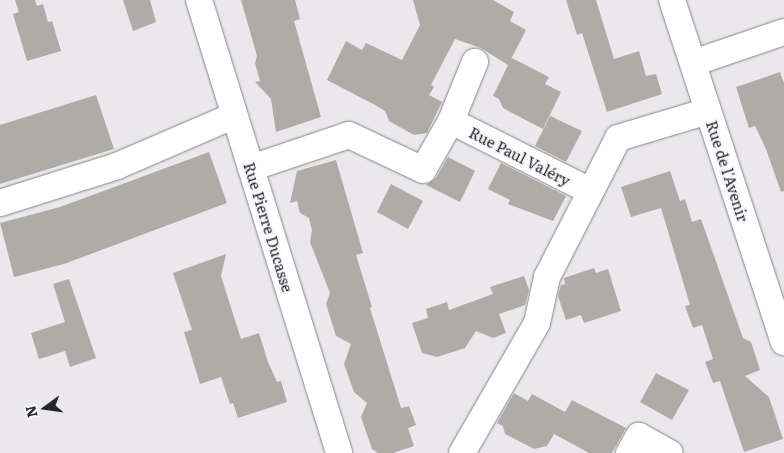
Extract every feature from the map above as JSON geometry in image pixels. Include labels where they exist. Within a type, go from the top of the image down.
[{"type":"street","name":"Rue Pierre Ducasse","points":[[199,0],[233,116],[340,453]]},
{"type":"street","name":"Rue de l'Avenir","points":[[672,0],[784,342]]},
{"type":"street","points":[[693,63],[784,32]]},
{"type":"street","name":"Rue Paul Valéry","points":[[251,168],[349,135],[423,170],[451,121],[475,62]]},
{"type":"street","points":[[471,450],[537,323],[547,277],[618,138],[708,111]]},
{"type":"street","points":[[0,203],[117,166],[233,116]]},
{"type":"street","name":"Rue Paul Valéry","points":[[451,121],[590,191]]},
{"type":"street","points":[[634,444],[670,453]]},
{"type":"building","points":[[15,0],[35,0],[37,6],[43,4],[48,22],[52,21],[61,51],[27,61],[13,14],[19,12]]},
{"type":"building","points":[[123,0],[150,0],[156,22],[133,31]]},
{"type":"building","points":[[241,0],[295,0],[300,19],[294,21],[321,117],[276,132],[271,99],[255,82],[260,81],[255,63],[257,56]]},
{"type":"building","points":[[413,0],[493,0],[514,12],[510,21],[526,30],[510,61],[512,58],[549,77],[545,84],[561,92],[543,129],[503,108],[499,99],[493,96],[508,65],[481,48],[455,39],[431,85],[434,87],[429,95],[442,102],[427,133],[414,135],[389,121],[385,111],[327,80],[346,41],[362,50],[366,43],[402,60],[420,25]]},
{"type":"building","points":[[566,0],[596,0],[614,59],[639,51],[646,76],[656,74],[662,94],[607,112],[582,33],[577,35]]},
{"type":"building","points":[[780,72],[784,83],[784,191],[781,192],[766,149],[755,126],[749,128],[736,87]]},
{"type":"building","points":[[96,95],[114,149],[0,184],[0,125]]},
{"type":"building","points":[[550,116],[582,131],[566,162],[535,146]]},
{"type":"building","points":[[209,152],[227,203],[64,264],[14,277],[0,223],[60,207]]},
{"type":"building","points":[[448,157],[475,171],[460,202],[426,185],[436,178]]},
{"type":"building","points":[[336,160],[363,253],[356,255],[372,307],[370,308],[401,408],[409,406],[416,425],[408,428],[414,446],[393,453],[378,453],[372,449],[361,417],[367,403],[354,392],[344,364],[351,344],[336,336],[326,304],[330,293],[310,242],[312,230],[309,218],[300,213],[297,201],[290,203],[297,171]]},
{"type":"building","points":[[501,163],[566,196],[553,221],[508,204],[510,200],[488,189]]},
{"type":"building","points":[[670,171],[680,201],[685,199],[692,222],[701,219],[743,338],[751,342],[760,370],[745,376],[769,397],[783,439],[744,452],[720,381],[713,383],[705,362],[713,359],[702,325],[693,328],[685,306],[690,305],[661,208],[631,217],[621,187]]},
{"type":"building","points":[[391,184],[423,201],[408,229],[377,212]]},
{"type":"building","points":[[226,254],[221,276],[241,339],[259,333],[268,362],[277,382],[281,381],[287,402],[238,418],[233,403],[230,404],[221,377],[200,384],[184,332],[192,330],[173,273]]},
{"type":"building","points":[[594,268],[596,273],[608,269],[621,311],[584,323],[581,315],[566,320],[558,296],[561,285],[565,284],[564,278]]},
{"type":"building","points":[[524,276],[529,290],[525,305],[499,314],[506,333],[493,338],[476,331],[465,348],[437,357],[422,353],[412,323],[428,318],[426,309],[447,302],[449,310],[493,294],[490,287]]},
{"type":"building","points":[[69,279],[96,358],[70,367],[65,351],[39,359],[31,333],[65,322],[53,284]]},
{"type":"building","points":[[656,373],[689,390],[672,420],[640,402]]},
{"type":"building","points":[[514,393],[528,401],[532,394],[565,412],[572,400],[626,428],[612,453],[589,453],[554,434],[547,446],[534,449],[505,434],[503,426],[497,423]]}]
